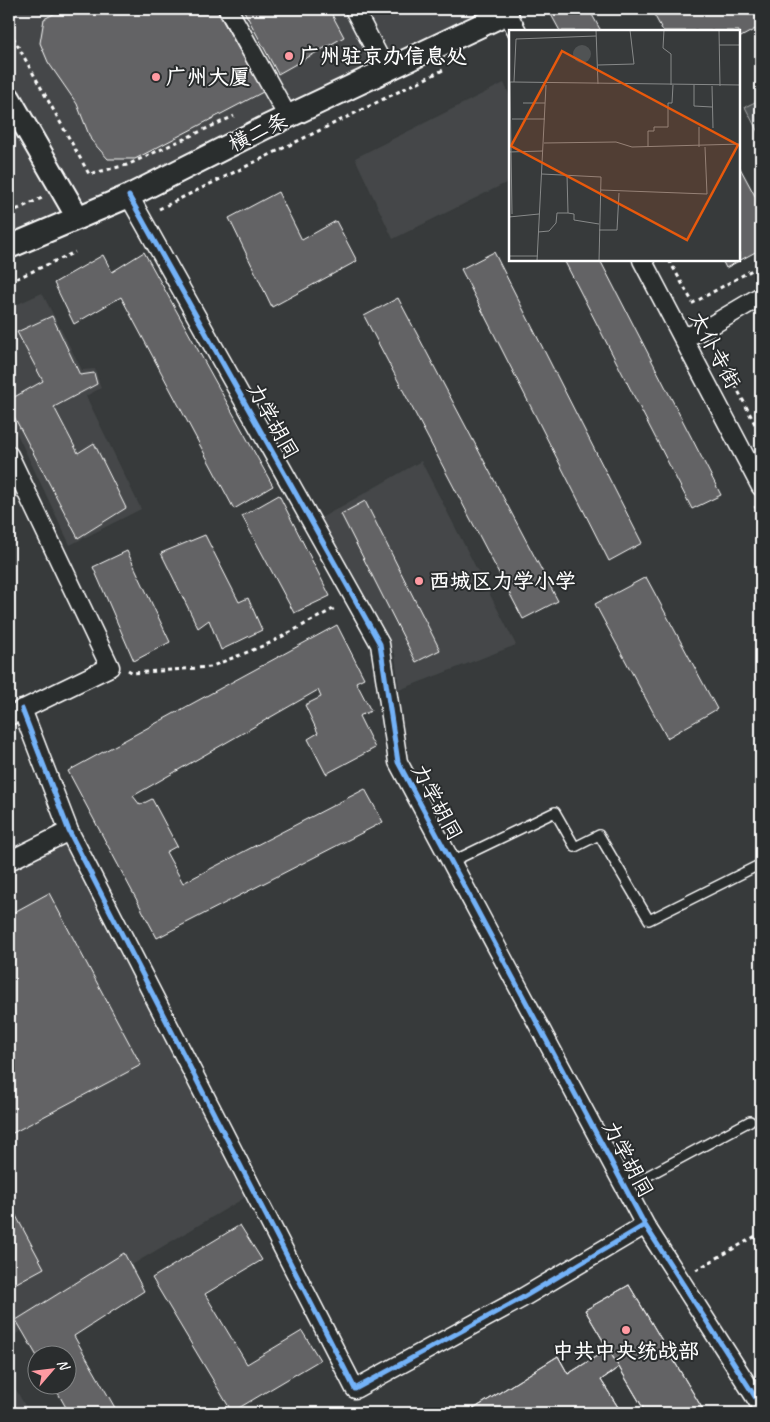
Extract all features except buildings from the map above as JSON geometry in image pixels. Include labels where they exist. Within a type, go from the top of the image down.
[{"type":"street","points":[[228,9],[288,117]]},
{"type":"street","points":[[354,9],[386,70]]},
{"type":"street","name":"横二条","points":[[9,247],[77,216],[129,196],[386,70],[509,18]]},
{"type":"street","points":[[9,98],[77,216]]},
{"type":"street","name":"力学胡同","points":[[129,196],[380,644],[398,762],[645,1225],[761,1406]]},
{"type":"street","name":"太仆寺街","points":[[643,261],[761,487]]},
{"type":"street","points":[[684,338],[707,328],[761,296]]},
{"type":"street","points":[[9,455],[110,667],[15,713],[69,831],[355,1389],[522,1298],[645,1225]]},
{"type":"street","points":[[9,861],[69,831]]},
{"type":"lane","points":[[451,862],[555,812],[575,847],[598,834],[649,920],[761,864]]},
{"type":"lane","points":[[625,1188],[750,1121]]},
{"type":"path","points":[[9,30],[89,174]]},
{"type":"path","points":[[141,218],[454,65]]},
{"type":"path","points":[[9,282],[76,252]]},
{"type":"path","points":[[670,261],[693,303],[761,265]]},
{"type":"path","points":[[718,349],[761,436]]},
{"type":"path","points":[[126,669],[133,673],[210,667],[270,643],[346,602]]},
{"type":"path","points":[[680,1279],[761,1233]]},
{"type":"shaded area","points":[[9,9],[493,9],[9,247]]},
{"type":"shaded area","points":[[504,83],[509,94],[509,181],[393,239],[355,158]]},
{"type":"shaded area","points":[[761,99],[761,138],[745,107]]},
{"type":"shaded area","points":[[42,293],[82,370],[95,369],[101,388],[86,396],[141,509],[70,545],[9,417],[9,308]]},
{"type":"shaded area","name":"西城区力学小学","points":[[421,461],[516,645],[399,690],[395,654],[321,518]]},
{"type":"shaded area","points":[[68,837],[246,1197],[9,1338],[9,868]]},
{"type":"shaded area","points":[[9,1377],[29,1413],[9,1413]]},
{"type":"cycle path","points":[[129,196],[380,644],[398,762],[645,1225],[761,1406]]},
{"type":"cycle path","points":[[22,709],[69,831],[355,1389],[522,1298],[645,1225]]},
{"type":"place","name":"广州驻京办信息处","points":[[289,56]]},
{"type":"place","name":"广州大厦","points":[[156,77]]},
{"type":"place","name":"西城区力学小学","points":[[419,581]]},
{"type":"place","name":"中共中央统战部","points":[[626,1330]]}]
